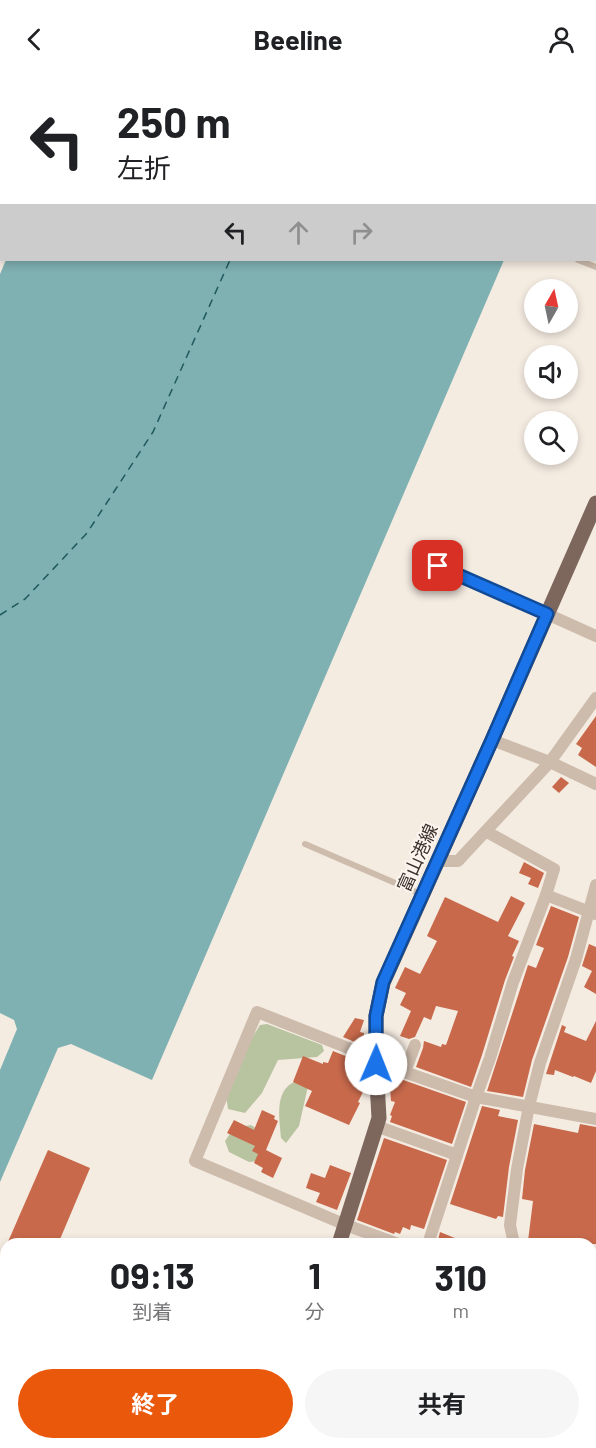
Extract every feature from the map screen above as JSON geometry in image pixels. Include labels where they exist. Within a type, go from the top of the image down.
[{"type":"main road","name":"富山港線","points":[[341,1238],[379,1118],[376,1016],[383,982],[596,503]]},
{"type":"street","points":[[547,614],[596,636]]},
{"type":"street","points":[[438,861],[458,861],[487,832],[550,762],[596,698]]},
{"type":"street","points":[[492,740],[550,762],[596,784]]},
{"type":"street","points":[[430,1238],[513,982],[554,869],[487,832]]},
{"type":"street","points":[[513,1238],[510,1225],[517,1169],[529,1106],[540,1063],[593,913],[596,885]]},
{"type":"street","points":[[546,895],[593,913]]},
{"type":"street","points":[[382,1238],[195,1161],[257,1012],[390,1067],[476,1097],[596,1119]]},
{"type":"street","points":[[405,1072],[415,1045]]},
{"type":"street","points":[[376,1126],[457,1155]]},
{"type":"lane","points":[[581,261],[596,267]]},
{"type":"lane","points":[[438,566],[547,614]]},
{"type":"lane","points":[[305,844],[423,895]]},
{"type":"green space","points":[[267,1024],[322,1045],[324,1051],[317,1057],[278,1060],[262,1093],[245,1113],[228,1109],[226,1096],[244,1051],[260,1025]]},
{"type":"green space","points":[[301,1078],[309,1082],[299,1126],[286,1143],[281,1138],[279,1110],[281,1097],[288,1086]]},
{"type":"green space","points":[[251,1125],[259,1130],[259,1161],[249,1162],[229,1152],[225,1141],[234,1128]]},
{"type":"water","points":[[6,261],[504,261],[152,1080],[71,1044],[58,1048],[0,1182],[0,1070],[17,1029],[14,1020],[0,1013],[0,274]]},
{"type":"building","points":[[596,716],[596,767],[578,755],[582,748],[576,744]]},
{"type":"building","points":[[561,777],[569,783],[559,793],[552,787]]},
{"type":"building","points":[[524,862],[544,873],[538,888],[528,884],[531,878],[519,873]]},
{"type":"building","points":[[511,896],[525,903],[508,936],[519,941],[512,956],[514,957],[471,1087],[416,1067],[424,1041],[441,1047],[442,1044],[446,1045],[458,1011],[436,1006],[431,1020],[424,1017],[415,1037],[409,1039],[400,1036],[411,1011],[400,1005],[406,993],[395,988],[405,967],[420,974],[437,941],[427,936],[445,897],[498,922]]},
{"type":"building","points":[[551,906],[579,917],[568,957],[532,1060],[523,1097],[487,1091],[528,965],[536,968],[544,948],[536,945]]},
{"type":"building","points":[[589,944],[596,947],[596,994],[584,987],[592,971],[582,966]]},
{"type":"building","points":[[355,1018],[364,1020],[360,1032],[364,1033],[364,1046],[343,1037]]},
{"type":"building","points":[[596,1021],[596,1071],[591,1083],[555,1070],[554,1075],[546,1074],[562,1025],[566,1027],[564,1032],[586,1041]]},
{"type":"building","points":[[333,1051],[358,1061],[352,1072],[363,1077],[359,1086],[365,1088],[349,1125],[305,1106],[312,1091],[293,1082],[303,1056],[323,1064],[323,1062],[328,1063]]},
{"type":"building","points":[[389,1075],[466,1102],[452,1144],[390,1122],[395,1102],[391,1101]]},
{"type":"building","points":[[482,1106],[500,1110],[498,1116],[518,1120],[503,1217],[498,1216],[496,1219],[450,1204]]},
{"type":"building","points":[[262,1110],[275,1116],[274,1119],[278,1121],[266,1150],[282,1158],[273,1178],[261,1172],[263,1168],[254,1163],[258,1154],[252,1151],[255,1146],[227,1133],[234,1120],[254,1130]]},
{"type":"building","points":[[534,1124],[578,1133],[580,1124],[596,1127],[596,1238],[528,1238],[533,1201],[522,1199]]},
{"type":"building","points":[[384,1138],[447,1160],[424,1229],[411,1225],[410,1230],[403,1227],[400,1234],[395,1232],[394,1234],[357,1220]]},
{"type":"building","points":[[48,1150],[90,1168],[61,1238],[10,1238]]},
{"type":"building","points":[[330,1165],[351,1173],[337,1210],[316,1202],[320,1193],[306,1188],[311,1173],[325,1178]]},
{"type":"building","points":[[440,1232],[455,1238],[438,1238]]},
{"type":"ferry route","points":[[0,615],[25,599],[87,533],[153,432],[230,261]]},
{"type":"route","points":[[376,1064],[376,1016],[383,982],[547,614],[438,566]]}]
